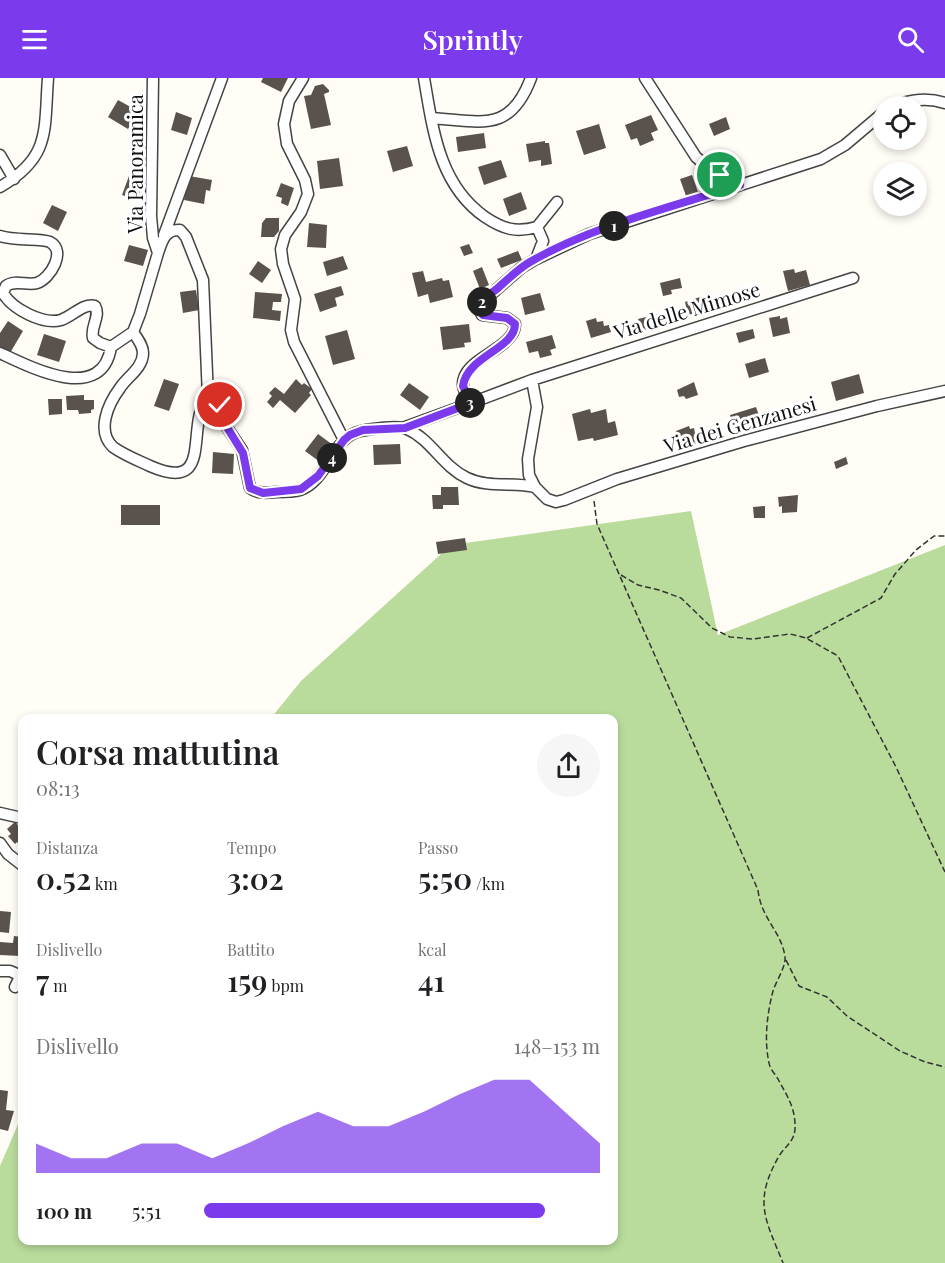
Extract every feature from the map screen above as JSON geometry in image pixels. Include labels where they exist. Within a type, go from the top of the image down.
[{"type":"street","points":[[0,188],[26,170],[40,147],[44,129],[48,78]]},
{"type":"street","name":"Via Panoramica","points":[[153,78],[151,216],[153,238],[158,253]]},
{"type":"street","points":[[164,236],[222,78]]},
{"type":"street","points":[[303,78],[288,105],[284,132],[306,180],[308,194],[301,212],[285,235],[281,254],[295,299],[291,330],[294,342],[344,440]]},
{"type":"street","points":[[424,78],[431,118],[444,165],[454,187],[465,200],[502,228],[520,231],[537,227],[558,202]]},
{"type":"street","points":[[431,118],[484,121],[501,118],[512,112],[521,102],[531,78]]},
{"type":"street","points":[[645,78],[699,160],[716,173],[740,185]]},
{"type":"street","points":[[927,100],[945,104]]},
{"type":"street","points":[[471,403],[463,386],[466,375],[475,364],[512,336],[515,328],[515,324],[510,320],[483,315],[479,305],[504,282],[536,259],[589,234],[826,156],[844,145],[873,121]]},
{"type":"street","points":[[0,155],[14,179]]},
{"type":"street","points":[[536,259],[543,241],[537,227]]},
{"type":"street","name":"Via Panoramica","points":[[158,253],[164,236],[173,230],[183,232],[203,280],[208,397]]},
{"type":"street","points":[[0,236],[17,240],[50,242],[55,246],[57,253],[51,271],[42,281],[32,284],[12,282],[6,286],[3,293],[8,300],[33,315],[51,321],[67,317],[88,305],[95,306],[97,315],[92,335],[100,343],[111,347]]},
{"type":"street","points":[[0,353],[55,375],[77,378],[95,374],[105,367],[111,347],[133,332],[158,253]]},
{"type":"street","name":"Via delle Mimose","points":[[405,428],[532,380],[853,278]]},
{"type":"street","points":[[133,332],[139,341],[143,355],[139,366],[117,391],[108,410],[104,436],[113,447],[163,472],[174,474],[185,471],[194,455],[201,410],[208,397],[215,399],[220,405],[228,429],[243,453],[249,486],[256,491],[294,491],[304,488],[318,476],[344,440],[354,433],[363,430],[405,428],[424,441],[453,469],[467,478],[489,484],[513,483],[535,487]]},
{"type":"street","points":[[532,380],[537,406],[528,464],[535,487]]},
{"type":"street","name":"Via dei Genzanesi","points":[[535,487],[547,499],[560,502],[617,479],[744,441],[877,406],[945,391]]},
{"type":"street","points":[[0,813],[18,817]]},
{"type":"street","points":[[0,843],[10,857],[18,862]]},
{"type":"street","points":[[0,971],[17,974],[15,987]]},
{"type":"path","points":[[592,488],[597,524],[758,890],[760,905],[779,938],[785,959],[799,986],[826,997],[847,1016],[900,1051],[925,1062],[945,1067]]},
{"type":"path","points":[[806,638],[881,598],[895,574],[916,550],[934,536],[945,536]]},
{"type":"path","points":[[619,574],[638,585],[681,598],[712,628],[730,637],[753,639],[790,634],[806,638],[838,656],[896,767],[945,872]]},
{"type":"path","points":[[783,1263],[765,1218],[763,1196],[771,1172],[781,1153],[791,1143],[796,1127],[792,1105],[769,1065],[766,1023],[785,959]]},
{"type":"green space","points":[[691,511],[718,635],[945,545],[945,1263],[0,1263],[0,1166],[18,1124],[18,1245],[618,1245],[618,714],[274,714],[301,681],[451,545]]},
{"type":"building","points":[[263,78],[288,78],[281,92],[261,82]]},
{"type":"building","points":[[323,84],[329,90],[324,94],[331,125],[311,129],[304,96],[311,95],[315,86]]},
{"type":"building","points":[[118,100],[138,111],[128,129],[108,117]]},
{"type":"building","points":[[176,112],[192,118],[187,135],[171,130]]},
{"type":"building","points":[[651,115],[658,130],[651,133],[654,140],[640,146],[637,138],[631,140],[625,125]]},
{"type":"building","points":[[726,117],[730,129],[714,136],[709,124]]},
{"type":"building","points":[[599,124],[606,148],[584,155],[576,131]]},
{"type":"building","points":[[484,133],[486,148],[458,152],[456,137]]},
{"type":"building","points":[[545,141],[549,143],[552,164],[541,166],[541,160],[529,162],[526,144]]},
{"type":"building","points":[[407,146],[413,166],[393,172],[387,151]]},
{"type":"building","points":[[339,158],[343,186],[320,189],[317,161]]},
{"type":"building","points":[[501,160],[507,177],[484,185],[478,167]]},
{"type":"building","points":[[692,175],[698,192],[686,196],[680,179]]},
{"type":"building","points":[[129,176],[144,181],[137,200],[122,195]]},
{"type":"building","points":[[189,176],[212,180],[210,191],[206,190],[204,204],[184,200]]},
{"type":"building","points":[[281,183],[294,188],[288,206],[281,203],[282,198],[276,196]]},
{"type":"building","points":[[521,192],[527,209],[509,216],[503,199]]},
{"type":"building","points":[[52,205],[67,212],[58,231],[43,223]]},
{"type":"building","points":[[266,218],[279,218],[279,231],[274,237],[261,237],[262,223]]},
{"type":"building","points":[[309,223],[327,225],[326,248],[307,247]]},
{"type":"building","points":[[469,244],[473,253],[464,256],[460,247]]},
{"type":"building","points":[[129,245],[148,250],[143,266],[124,261]]},
{"type":"building","points":[[518,251],[522,260],[501,268],[497,259]]},
{"type":"building","points":[[343,256],[348,269],[327,276],[323,262]]},
{"type":"building","points":[[258,261],[271,270],[262,283],[249,274]]},
{"type":"building","points":[[482,267],[489,285],[480,289],[473,271]]},
{"type":"building","points":[[794,269],[795,273],[806,270],[810,285],[788,291],[783,271]]},
{"type":"building","points":[[423,271],[426,282],[442,278],[443,281],[449,280],[453,297],[430,303],[428,294],[418,297],[412,273]]},
{"type":"building","points":[[680,278],[682,288],[671,290],[672,294],[663,296],[660,283]]},
{"type":"building","points":[[341,286],[344,295],[335,298],[337,306],[320,312],[314,294]]},
{"type":"building","points":[[196,290],[199,310],[183,313],[180,292]]},
{"type":"building","points":[[255,292],[282,294],[281,302],[273,302],[272,310],[281,311],[280,321],[253,318]]},
{"type":"building","points":[[540,293],[545,310],[525,315],[521,298]]},
{"type":"building","points":[[709,294],[713,309],[688,315],[685,302]]},
{"type":"building","points":[[663,313],[668,324],[641,331],[638,319]]},
{"type":"building","points":[[780,316],[780,319],[787,317],[790,333],[773,337],[769,318]]},
{"type":"building","points":[[596,318],[597,322],[603,321],[604,326],[609,325],[611,332],[591,338],[586,321]]},
{"type":"building","points":[[8,321],[23,331],[10,353],[0,347],[0,333]]},
{"type":"building","points":[[469,324],[471,342],[464,343],[465,347],[443,350],[440,327]]},
{"type":"building","points":[[753,329],[755,338],[739,343],[736,333]]},
{"type":"building","points":[[347,330],[355,359],[333,365],[325,336]]},
{"type":"building","points":[[44,334],[66,341],[59,362],[37,355]]},
{"type":"building","points":[[552,335],[556,348],[550,350],[552,355],[540,358],[538,351],[529,353],[526,342]]},
{"type":"building","points":[[765,358],[769,372],[749,378],[745,364]]},
{"type":"building","points":[[859,374],[864,393],[836,401],[831,382]]},
{"type":"building","points":[[164,379],[179,384],[169,411],[154,406]]},
{"type":"building","points":[[296,379],[302,385],[304,383],[312,389],[309,393],[311,395],[295,413],[280,400],[273,408],[267,402],[272,396],[269,393],[275,387],[284,394]]},
{"type":"building","points":[[694,382],[698,395],[686,399],[684,396],[679,397],[677,390]]},
{"type":"building","points":[[409,383],[429,397],[420,410],[400,395]]},
{"type":"building","points":[[84,395],[84,400],[94,400],[94,409],[91,413],[79,414],[78,410],[67,410],[66,396]]},
{"type":"building","points":[[48,399],[62,399],[62,414],[49,415]]},
{"type":"building","points":[[756,407],[761,421],[734,429],[730,415]]},
{"type":"building","points":[[590,409],[591,413],[606,409],[608,423],[615,421],[618,435],[594,441],[593,438],[578,441],[572,414]]},
{"type":"building","points":[[689,426],[690,429],[694,428],[697,444],[681,449],[674,434]]},
{"type":"building","points":[[318,434],[333,445],[320,462],[305,451]]},
{"type":"building","points":[[400,444],[401,464],[374,465],[373,445]]},
{"type":"building","points":[[213,452],[234,454],[233,474],[212,473]]},
{"type":"building","points":[[846,457],[848,464],[836,469],[834,462]]},
{"type":"building","points":[[441,487],[458,487],[459,505],[443,505],[443,509],[433,509],[432,495],[441,495]]},
{"type":"building","points":[[798,495],[797,512],[782,513],[778,497]]},
{"type":"building","points":[[121,505],[160,505],[160,525],[121,525]]},
{"type":"building","points":[[765,506],[765,518],[754,518],[753,507]]},
{"type":"building","points":[[465,538],[467,550],[438,554],[436,542]]},
{"type":"building","points":[[15,822],[18,825],[18,843],[15,844],[8,836],[11,834],[7,829]]},
{"type":"building","points":[[0,911],[11,912],[9,933],[0,932]]},
{"type":"building","points":[[14,936],[18,936],[18,956],[0,955],[0,942],[13,943]]},
{"type":"building","points":[[0,1090],[8,1091],[6,1110],[14,1111],[8,1131],[0,1129]]},
{"type":"route","points":[[220,405],[228,429],[243,453],[250,488],[263,493],[301,489],[318,476],[350,435],[363,430],[405,428],[471,403],[463,386],[466,375],[475,364],[512,336],[515,328],[515,324],[510,320],[502,317],[486,317],[480,312],[479,305],[525,266],[589,234],[740,185],[720,175]]}]
